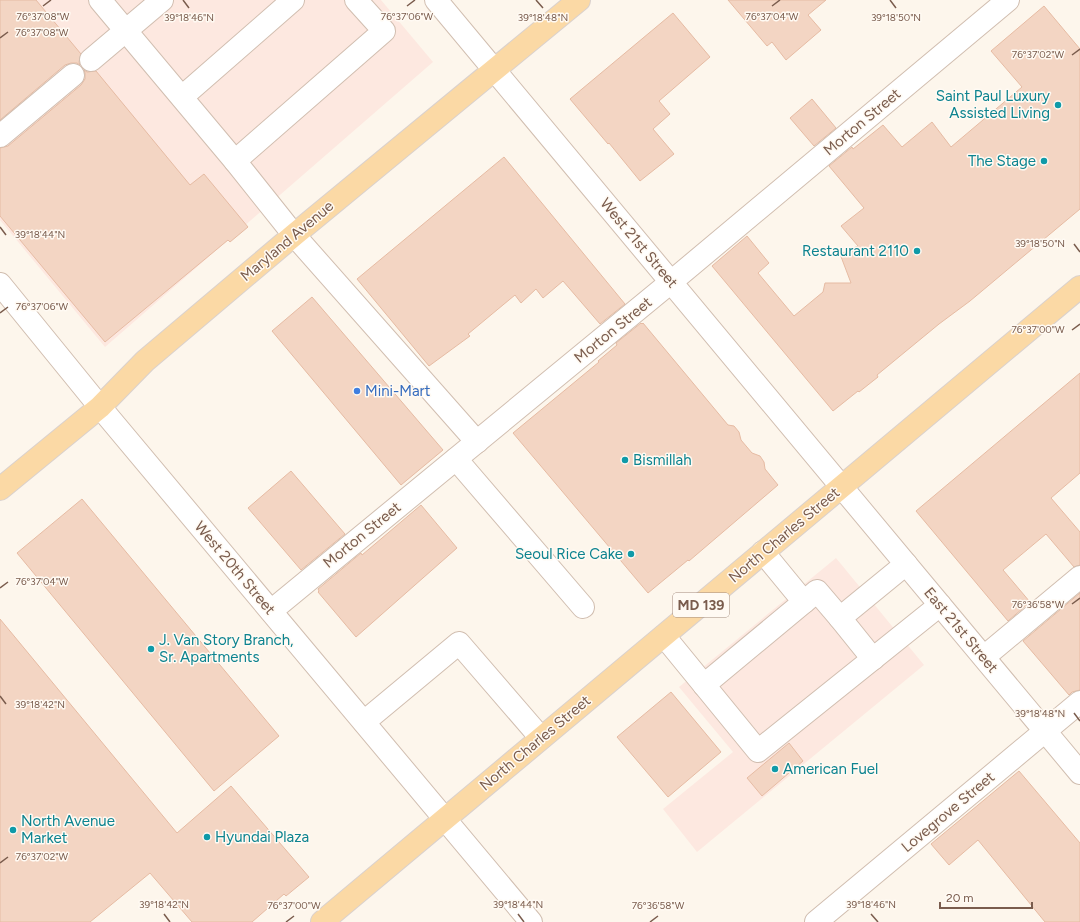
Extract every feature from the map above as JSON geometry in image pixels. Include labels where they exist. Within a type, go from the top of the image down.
[{"type":"main road","name":"Maryland Avenue","points":[[0,489],[100,407],[145,361],[294,234],[579,0]]},
{"type":"main road","name":"North Charles Street","points":[[322,922],[1080,288]]},
{"type":"street","points":[[100,0],[182,96],[294,234],[477,442]]},
{"type":"street","points":[[91,60],[162,0]]},
{"type":"street","points":[[182,96],[293,0]]},
{"type":"street","points":[[235,161],[384,31],[356,0]]},
{"type":"street","name":"West 21st Street","points":[[436,0],[841,487]]},
{"type":"street","name":"Morton Street","points":[[271,611],[671,282],[1008,0]]},
{"type":"street","points":[[0,136],[73,75]]},
{"type":"street","points":[[0,284],[100,407]]},
{"type":"street","name":"West 20th Street","points":[[100,407],[531,922]]},
{"type":"street","points":[[456,459],[583,607]]},
{"type":"street","name":"East 21st Street","points":[[841,487],[1080,773]]},
{"type":"street","points":[[763,552],[804,602]]},
{"type":"street","points":[[840,618],[906,564]]},
{"type":"street","points":[[984,657],[1080,577]]},
{"type":"street","points":[[704,684],[817,591],[873,659]]},
{"type":"street","points":[[664,636],[758,750],[940,605]]},
{"type":"street","points":[[364,722],[459,643],[541,738]]},
{"type":"street","name":"Lovegrove Street","points":[[816,922],[1080,702]]},
{"type":"shaded area","points":[[0,0],[381,0],[433,62],[105,347],[0,220]]},
{"type":"shaded area","points":[[836,558],[924,665],[697,852],[663,809],[733,752],[679,687]]},
{"type":"building","points":[[0,0],[36,0],[81,54],[79,62],[80,65],[77,63],[71,63],[65,65],[0,120]]},
{"type":"building","points":[[728,0],[826,0],[808,15],[821,30],[786,60],[772,42],[767,46]]},
{"type":"building","points":[[1044,6],[1080,49],[1080,209],[970,301],[939,324],[877,375],[878,377],[833,411],[712,266],[747,236],[769,263],[758,273],[794,316],[823,292],[825,283],[851,283],[840,254],[858,246],[841,226],[864,208],[829,166],[852,147],[853,149],[883,125],[902,147],[932,122],[951,147],[1022,87],[991,51]]},
{"type":"building","points":[[673,13],[710,57],[659,101],[670,114],[653,129],[674,154],[640,181],[570,99]]},
{"type":"building","points":[[84,70],[87,72],[96,71],[190,185],[204,174],[248,227],[230,242],[228,240],[105,342],[0,216],[0,148],[8,146],[81,85],[85,79]]},
{"type":"building","points":[[812,99],[836,128],[814,146],[790,118]]},
{"type":"building","points":[[504,157],[625,304],[600,324],[563,281],[543,298],[536,289],[521,303],[515,295],[468,334],[470,336],[429,366],[357,279]]},
{"type":"building","name":"Mini-Mart","points":[[312,297],[443,450],[401,485],[272,331]]},
{"type":"building","points":[[643,323],[728,425],[734,426],[739,432],[741,440],[752,453],[760,456],[764,462],[765,469],[778,485],[689,561],[688,560],[648,593],[513,433],[599,362],[598,361],[617,345],[616,343]]},
{"type":"building","points":[[1080,373],[1080,473],[1051,498],[1080,532],[1080,565],[1074,567],[1046,534],[1003,570],[1030,602],[1008,621],[916,511]]},
{"type":"building","points":[[291,471],[345,534],[301,570],[248,508]]},
{"type":"building","name":"J. Van Story Branch, Sr. Apartments","points":[[82,499],[279,736],[214,791],[17,553]]},
{"type":"building","points":[[421,505],[457,548],[356,637],[318,592],[318,589],[361,553],[362,555]]},
{"type":"building","points":[[1080,593],[1080,690],[1072,692],[1069,695],[1023,641]]},
{"type":"building","points":[[0,619],[177,833],[231,786],[309,877],[286,896],[284,894],[252,922],[192,922],[150,873],[90,922],[0,922]]},
{"type":"building","points":[[671,692],[721,752],[668,797],[617,737]]},
{"type":"building","name":"American Fuel","points":[[789,743],[803,761],[762,796],[747,778]]},
{"type":"building","points":[[1019,771],[1080,843],[1080,922],[1045,922],[978,840],[949,865],[931,844]]},
{"type":"place","name":"Saint Paul Luxury Assisted Living","points":[[1058,105]]},
{"type":"place","name":"The Stage","points":[[1044,161]]},
{"type":"place","name":"Restaurant 2110","points":[[917,251]]},
{"type":"place","name":"Mini-Mart","points":[[357,391]]},
{"type":"place","name":"Bismillah","points":[[625,460]]},
{"type":"place","name":"Seoul Rice Cake","points":[[631,554]]},
{"type":"place","name":"J. Van Story Branch, Sr. Apartments","points":[[151,649]]},
{"type":"place","name":"American Fuel","points":[[775,769]]},
{"type":"place","name":"North Avenue Market","points":[[13,830]]},
{"type":"place","name":"Hyundai Plaza","points":[[207,837]]}]
